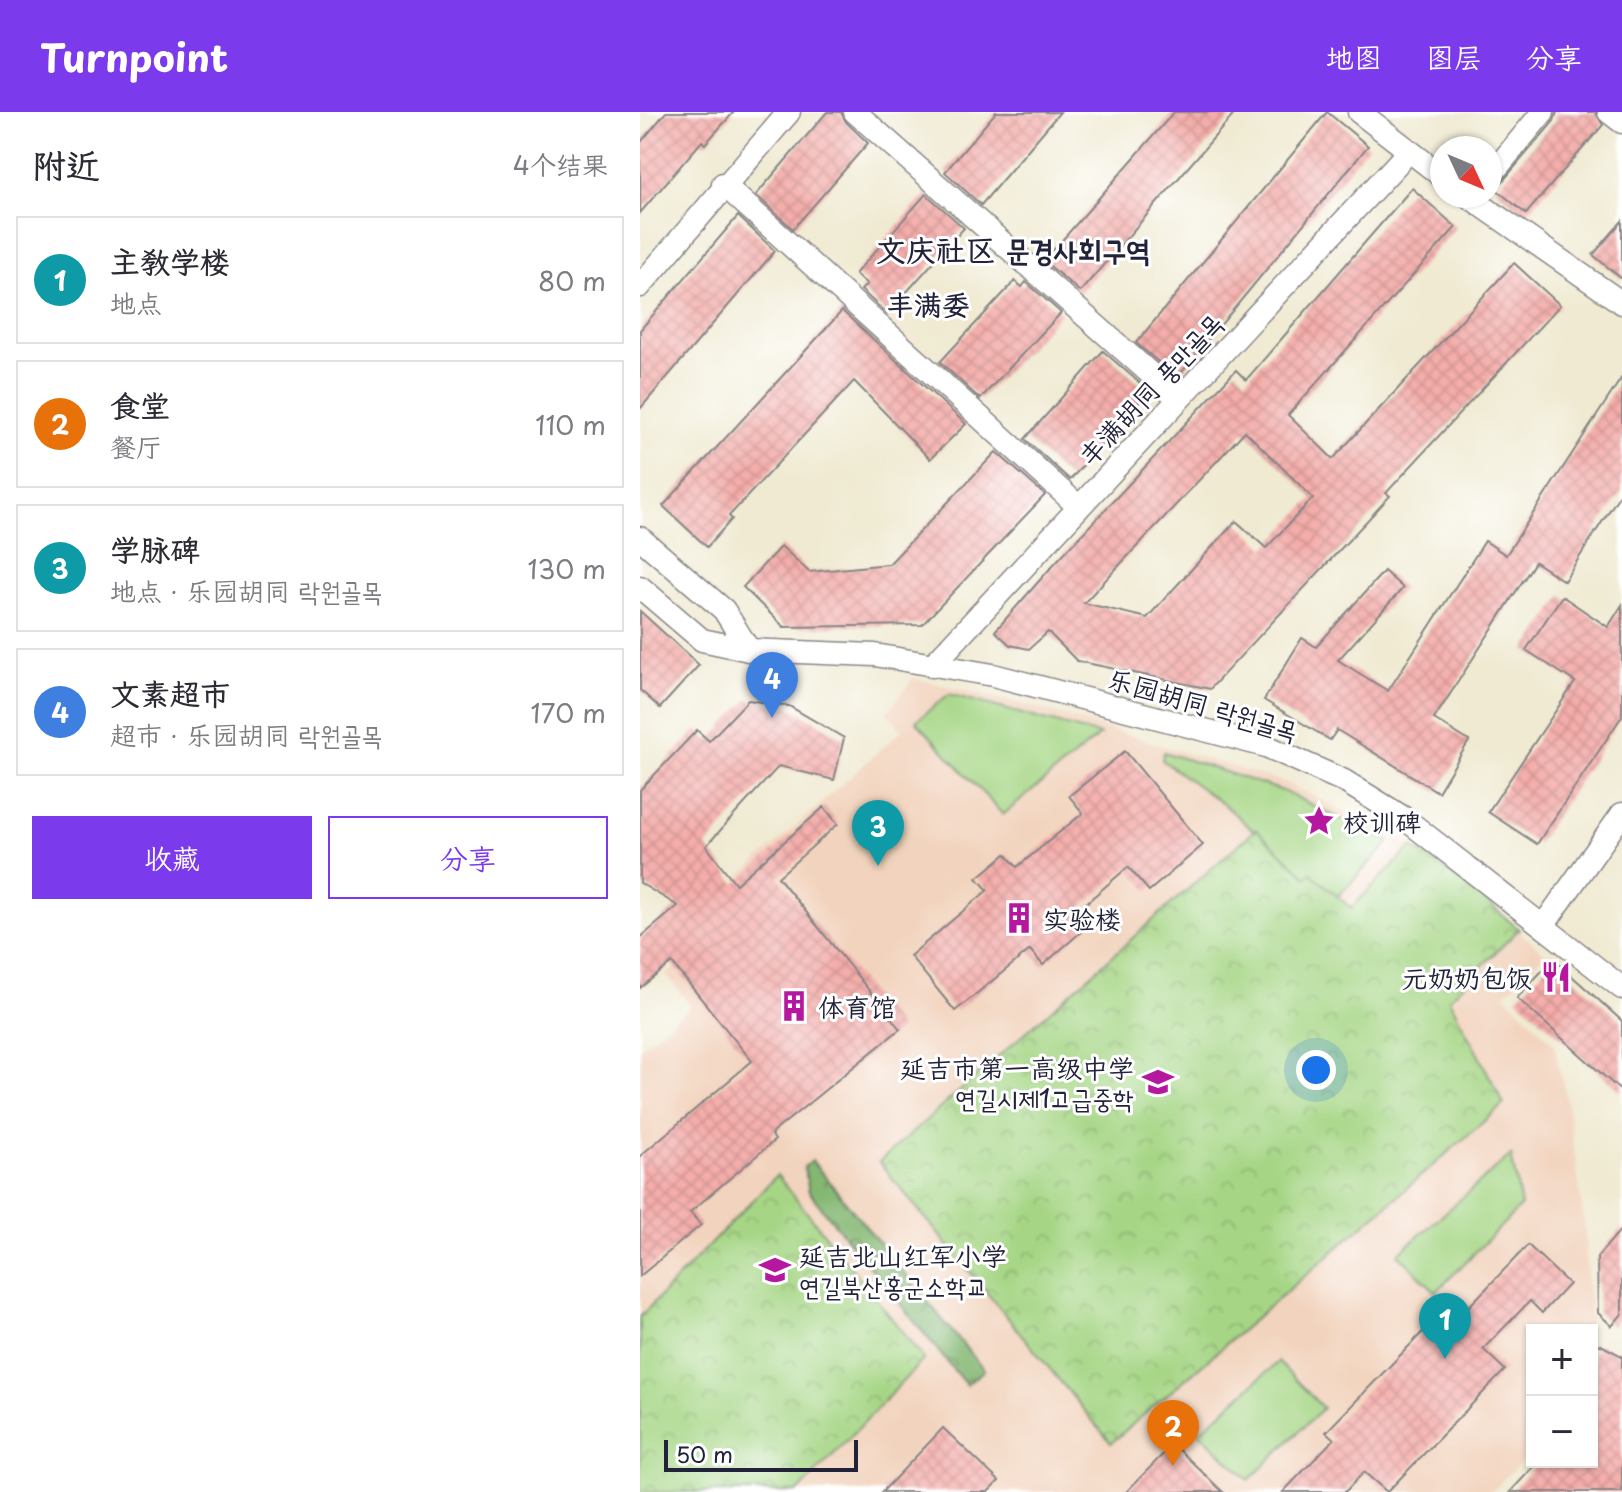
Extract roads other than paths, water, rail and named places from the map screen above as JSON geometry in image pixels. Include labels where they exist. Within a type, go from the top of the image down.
[{"type":"street","points":[[640,286],[723,184],[789,112]]},
{"type":"street","points":[[855,112],[1179,399]]},
{"type":"street","points":[[1359,112],[1430,167]]},
{"type":"street","points":[[1502,162],[1543,112]]},
{"type":"street","points":[[1609,112],[1622,122]]},
{"type":"street","name":"丰满胡同 풍만골목","points":[[932,666],[1409,151]]},
{"type":"street","points":[[723,184],[1079,507]]},
{"type":"street","points":[[1487,208],[1622,303]]},
{"type":"street","points":[[640,538],[724,610],[749,650]]},
{"type":"street","name":"乐园胡同 락원골목","points":[[640,587],[702,640],[749,650],[875,655],[993,675],[1266,746],[1344,781],[1404,818],[1622,988]]},
{"type":"street","points":[[1543,926],[1622,814]]},
{"type":"place","name":"文素超市","points":[[772,718]]},
{"type":"place","name":"校训碑","points":[[1319,821]]},
{"type":"place","name":"学脉碑","points":[[878,866]]},
{"type":"place","name":"实验楼","points":[[1019,918]]},
{"type":"place","name":"元奶奶包饭","points":[[1556,977]]},
{"type":"place","name":"体育馆","points":[[794,1006]]},
{"type":"place","name":"延吉市第一高级中学 연길시제1고급중학","points":[[1158,1082]]},
{"type":"place","name":"延吉北山红军小学 연길북산홍군소학교","points":[[775,1270]]},
{"type":"place","name":"主教学楼","points":[[1445,1359]]},
{"type":"place","name":"食堂","points":[[1173,1466]]},
{"type":"district","name":"文庆社区 문경사회구역","points":[[1013,248]]},
{"type":"district","name":"丰满委","points":[[928,303]]}]
